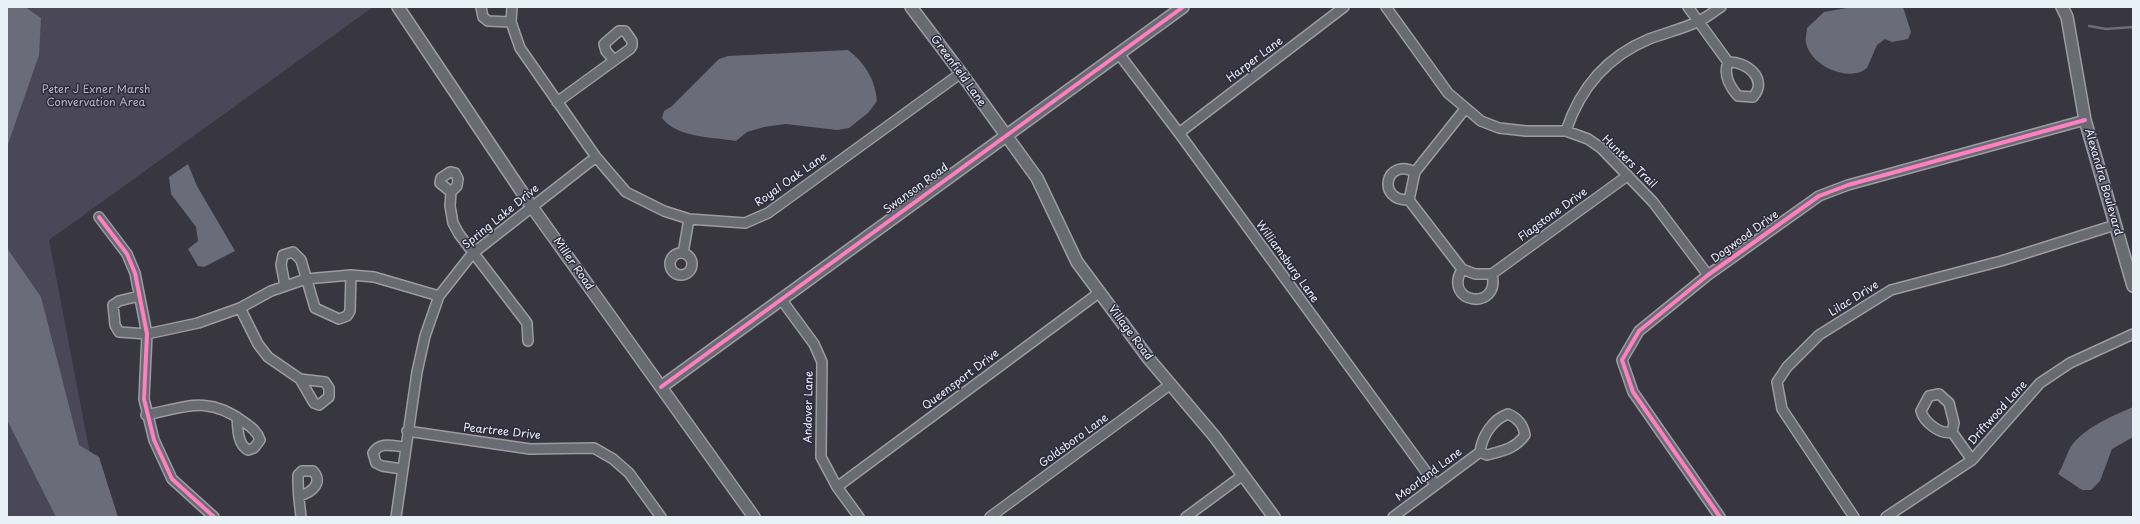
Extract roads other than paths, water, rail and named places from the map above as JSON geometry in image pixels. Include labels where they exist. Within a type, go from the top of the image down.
[{"type":"street","name":"Miller Road","points":[[398,7],[532,207],[754,517]]},
{"type":"street","points":[[481,7],[483,17],[488,21],[511,22]]},
{"type":"street","name":"Royal Oak Lane","points":[[512,7],[511,22],[520,48],[596,157],[626,192],[664,211],[689,219],[745,223],[768,213],[961,73]]},
{"type":"street","name":"Greenfield Lane","points":[[911,7],[961,73],[1005,136]]},
{"type":"street","name":"Swanson Road","points":[[661,387],[1182,7]]},
{"type":"street","name":"Harper Lane","points":[[1179,133],[1344,7]]},
{"type":"street","name":"Hunters Trail","points":[[1386,7],[1448,93],[1465,109],[1481,121],[1499,128],[1526,131],[1566,131],[1588,139],[1601,148],[1653,202],[1708,275]]},
{"type":"street","points":[[1688,7],[1728,62]]},
{"type":"street","points":[[1566,131],[1573,108],[1587,86],[1607,65],[1626,50],[1698,21],[1721,7]]},
{"type":"street","name":"Alexandra Boulevard","points":[[2062,7],[2067,17],[2085,120],[2133,286]]},
{"type":"street","name":"Williamsburg Lane","points":[[1119,54],[1179,133],[1435,484]]},
{"type":"street","points":[[557,102],[614,60]]},
{"type":"street","points":[[1462,269],[1458,276],[1458,284],[1460,291],[1466,297],[1473,300],[1481,299],[1488,295],[1492,289],[1494,281],[1492,274],[1474,274],[1462,269],[1409,200],[1415,172],[1465,109]]},
{"type":"street","name":"Dogwood Drive","points":[[1720,517],[1633,392],[1622,360],[1639,331],[1708,275],[1819,196],[1848,185],[2085,120]]},
{"type":"street","name":"Village Road","points":[[1005,136],[1037,178],[1077,262],[1149,359],[1171,384],[1243,475],[1274,517]]},
{"type":"street","name":"Spring Lake Drive","points":[[396,517],[407,431],[425,336],[439,296],[472,254],[596,157]]},
{"type":"street","points":[[1409,200],[1400,200],[1391,195],[1388,186],[1390,176],[1397,169],[1406,168],[1415,172]]},
{"type":"street","name":"Flagstone Drive","points":[[1492,274],[1627,176]]},
{"type":"street","points":[[451,192],[450,206],[453,223],[472,254],[527,323],[528,341]]},
{"type":"street","points":[[99,218],[127,254],[135,273],[147,334],[144,380],[146,415],[154,440],[172,479],[214,517]]},
{"type":"street","points":[[683,253],[689,219]]},
{"type":"street","name":"Lilac Drive","points":[[1854,517],[1782,409],[1778,382],[1787,367],[1819,335],[1891,290],[2001,261],[2116,225]]},
{"type":"street","points":[[285,285],[281,260],[283,255],[289,252],[298,256],[301,260],[315,308],[339,319],[347,316],[350,311],[351,275]]},
{"type":"street","points":[[139,296],[119,301],[114,305],[115,325],[119,332],[147,334],[198,324],[240,308],[285,285],[306,279],[351,275],[374,277],[439,296]]},
{"type":"street","name":"Queensport Drive","points":[[837,487],[1100,292]]},
{"type":"street","name":"Andover Lane","points":[[781,299],[814,344],[822,362],[821,457],[837,487],[859,517]]},
{"type":"street","points":[[240,308],[258,344],[268,356],[300,379]]},
{"type":"street","name":"Driftwood Lane","points":[[1886,517],[1972,460],[2040,384],[2070,363],[2133,334]]},
{"type":"street","name":"Goldsboro Lane","points":[[990,517],[1171,384]]},
{"type":"street","points":[[146,415],[201,404],[213,405],[238,417]]},
{"type":"street","name":"Moorland Lane","points":[[1392,517],[1480,452],[1482,440],[1498,417],[1508,414],[1515,417],[1523,427],[1525,435],[1520,442],[1511,448],[1487,455],[1480,452]]},
{"type":"street","name":"Peartree Drive","points":[[407,431],[530,449],[594,448],[613,459],[630,473],[661,517]]},
{"type":"street","points":[[1952,432],[1972,460]]},
{"type":"street","points":[[402,469],[382,466],[376,463],[373,453],[379,446],[384,445],[405,448]]},
{"type":"street","points":[[1186,517],[1243,475]]},
{"type":"street","points":[[299,496],[302,517]]},
{"type":"waterway","points":[[2089,26],[2106,29],[2133,27]]},
{"type":"park label","name":"Peter J Exner Marsh Convervation Area","points":[[96,96]]}]
